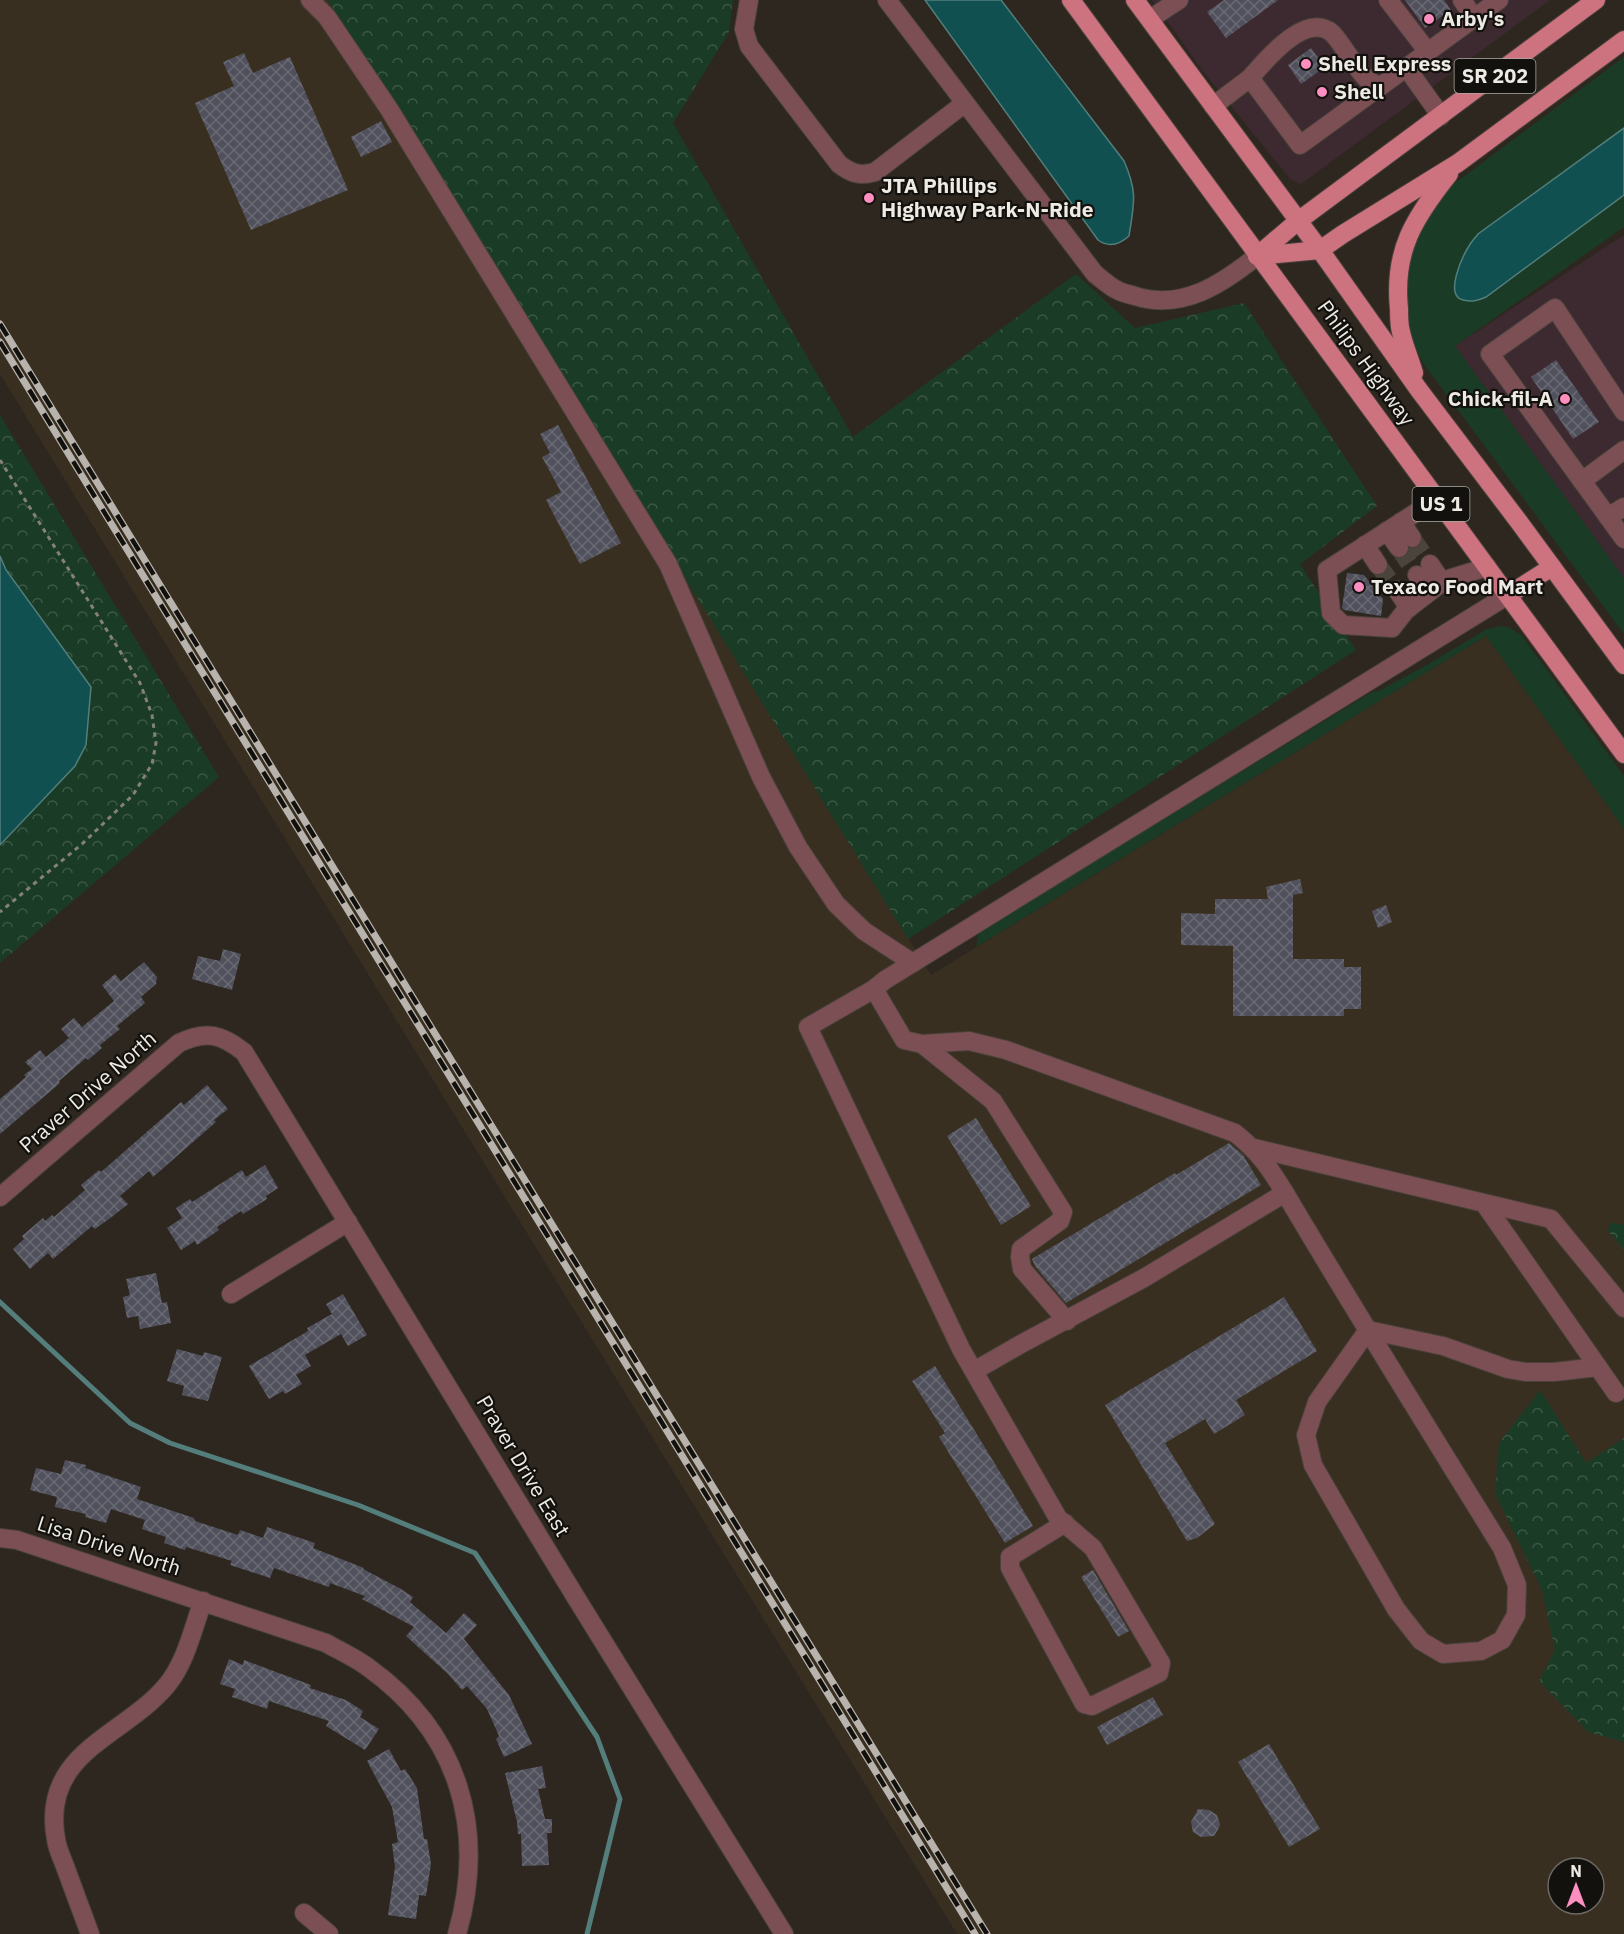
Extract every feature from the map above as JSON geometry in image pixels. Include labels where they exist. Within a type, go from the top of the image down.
[{"type":"main road","name":"Philips Highway","points":[[1071,0],[1624,754]]},
{"type":"main road","name":"Philips Highway","points":[[1135,0],[1320,250],[1419,390],[1624,665]]},
{"type":"main road","name":"SR 202","points":[[1257,256],[1298,221],[1441,116],[1576,6],[1596,0]]},
{"type":"main road","name":"SR 202","points":[[1257,256],[1320,250],[1458,163],[1624,40]]},
{"type":"main road","points":[[1419,390],[1401,331],[1397,293],[1399,263],[1414,224],[1426,202],[1458,163]]},
{"type":"main road","points":[[1508,595],[1552,567]]},
{"type":"street","points":[[310,0],[327,17],[388,109],[668,564],[761,777],[798,847],[837,904],[857,925],[864,932],[913,963]]},
{"type":"street","points":[[748,0],[744,29],[749,46],[839,164],[849,172],[861,176],[875,172],[965,103]]},
{"type":"street","points":[[887,0],[1095,274],[1118,291],[1143,299],[1179,300],[1204,291],[1241,269],[1257,256]]},
{"type":"street","points":[[1149,19],[1179,0]]},
{"type":"street","points":[[1388,0],[1428,52]]},
{"type":"street","points":[[1462,0],[1474,18]]},
{"type":"street","points":[[1250,78],[1300,145],[1498,0]]},
{"type":"street","points":[[1213,106],[1250,78],[1268,57],[1296,33],[1317,27],[1331,32],[1369,83],[1381,86]]},
{"type":"street","points":[[1407,67],[1441,116]]},
{"type":"street","points":[[1624,412],[1555,308],[1490,354],[1624,539]]},
{"type":"street","points":[[1582,481],[1624,450]]},
{"type":"street","points":[[1437,499],[1327,570],[1331,613],[1343,625],[1392,628],[1409,608],[1436,587],[1487,567]]},
{"type":"street","points":[[1608,517],[1624,507]]},
{"type":"street","points":[[1394,526],[1406,543]]},
{"type":"street","points":[[1365,545],[1378,565]]},
{"type":"street","points":[[1424,570],[1436,587]]},
{"type":"street","points":[[1396,590],[1409,608]]},
{"type":"street","points":[[1065,1523],[1010,1557],[1010,1568],[1084,1704],[1092,1706],[1159,1673],[1161,1663],[1093,1548],[1065,1523],[1058,1518],[961,1348],[808,1028],[1508,595]]},
{"type":"street","points":[[874,989],[904,1040],[922,1044],[969,1041],[1006,1050],[1235,1133],[1254,1148],[1269,1167],[1502,1548],[1517,1585],[1516,1615],[1502,1640],[1481,1651],[1443,1654],[1421,1641],[1396,1609],[1313,1465],[1306,1435],[1317,1402],[1368,1330]]},
{"type":"street","name":"Praver Drive North","points":[[0,1197],[179,1044],[194,1036],[212,1035]]},
{"type":"street","name":"Praver Drive East","points":[[212,1035],[229,1040],[244,1052],[784,1934]]},
{"type":"street","points":[[922,1044],[993,1101],[1063,1212],[1060,1221],[1021,1249],[1020,1257],[1022,1269],[1067,1321]]},
{"type":"street","points":[[1254,1148],[1551,1219],[1624,1308]]},
{"type":"street","points":[[974,1371],[1144,1278],[1285,1193]]},
{"type":"street","points":[[1484,1203],[1616,1393]]},
{"type":"street","points":[[231,1294],[348,1222]]},
{"type":"street","points":[[1368,1330],[1443,1346],[1508,1369],[1525,1372],[1554,1372],[1598,1367]]},
{"type":"street","name":"Lisa Drive North","points":[[0,1538],[17,1540],[326,1643],[370,1668],[406,1699],[428,1724],[452,1770],[463,1800],[468,1825],[470,1872],[467,1896],[457,1934]]},
{"type":"street","points":[[90,1934],[56,1840],[54,1818],[62,1782],[72,1766],[86,1751],[168,1685],[181,1663],[202,1600]]},
{"type":"street","points":[[304,1913],[329,1934]]},
{"type":"path","points":[[0,460],[140,683],[152,715],[156,743],[152,764],[133,795],[82,844],[0,912]]},
{"type":"shaded area","points":[[0,0],[328,0],[931,975],[1486,636],[1624,829],[1624,1934],[957,1934],[0,374]]},
{"type":"shaded area","points":[[1152,0],[1550,0],[1301,184],[1290,179],[1202,70]]},
{"type":"shaded area","points":[[1624,235],[1624,578],[1455,346]]},
{"type":"green space","points":[[328,0],[733,0],[729,32],[673,123],[853,437],[1076,274],[1135,328],[1244,303],[1377,506],[1300,564],[1356,650],[908,939]]},
{"type":"green space","points":[[1624,57],[1624,128],[1478,234],[1486,297],[1624,195],[1624,227],[1455,346],[1624,578],[1624,634],[1423,363],[1408,330],[1403,299],[1414,236],[1447,189]]},
{"type":"green space","points":[[0,415],[219,777],[0,963]]},
{"type":"green space","points":[[1508,627],[1521,635],[1624,776],[1624,829],[1486,636],[976,947],[979,932],[1372,692],[1425,666],[1487,629]]},
{"type":"green space","points":[[1611,1222],[1624,1225],[1624,1249],[1608,1231]]},
{"type":"green space","points":[[1540,1390],[1586,1463],[1624,1438],[1624,1742],[1588,1732],[1539,1681],[1555,1650],[1542,1590],[1495,1494],[1499,1443]]},
{"type":"water","points":[[925,0],[1001,0],[1124,161],[1134,198],[1129,236],[1114,244],[1106,244],[1098,240]]},
{"type":"water","points":[[1624,128],[1624,195],[1486,297],[1472,301],[1458,297],[1455,291],[1456,276],[1462,259],[1478,234]]},
{"type":"water","points":[[0,556],[6,570],[91,687],[86,745],[75,766],[0,845]]},
{"type":"building","points":[[1224,0],[1278,0],[1226,38],[1207,12]]},
{"type":"building","name":"Arby's","points":[[1405,0],[1444,0],[1451,10],[1425,28]]},
{"type":"building","points":[[1311,48],[1325,67],[1301,84],[1288,65]]},
{"type":"building","points":[[244,53],[253,73],[290,57],[348,190],[251,230],[195,103],[234,86],[223,62]]},
{"type":"building","points":[[381,121],[392,142],[361,157],[351,137]]},
{"type":"building","name":"Chick-fil-A","points":[[1556,360],[1599,422],[1573,439],[1531,377]]},
{"type":"building","points":[[558,425],[621,543],[580,564],[546,500],[561,492],[542,457],[550,453],[540,434]]},
{"type":"building","name":"Texaco Food Mart","points":[[1347,573],[1364,575],[1383,599],[1381,616],[1342,608]]},
{"type":"building","points":[[1300,879],[1303,893],[1293,895],[1293,959],[1344,959],[1344,967],[1361,967],[1361,1009],[1344,1009],[1344,1016],[1233,1016],[1233,946],[1181,945],[1181,913],[1215,914],[1215,899],[1268,899],[1266,887]]},
{"type":"building","points":[[1386,905],[1392,922],[1378,928],[1372,911]]},
{"type":"building","points":[[223,949],[241,954],[232,990],[192,979],[198,956],[220,961]]},
{"type":"building","points":[[144,962],[157,977],[156,984],[141,997],[145,1003],[117,1026],[120,1029],[100,1045],[102,1048],[88,1060],[86,1058],[0,1134],[0,1099],[32,1069],[25,1062],[40,1050],[46,1057],[69,1038],[61,1029],[74,1018],[82,1027],[114,1001],[102,985],[115,974],[121,981]]},
{"type":"building","points":[[207,1085],[228,1109],[214,1120],[216,1122],[153,1177],[149,1171],[120,1196],[128,1204],[113,1216],[95,1229],[92,1226],[53,1259],[48,1253],[30,1269],[13,1249],[24,1239],[22,1236],[43,1218],[45,1221],[52,1215],[54,1217],[85,1190],[81,1185],[99,1170],[101,1172],[181,1102],[184,1105]]},
{"type":"building","points":[[976,1118],[1031,1206],[1001,1225],[947,1136]]},
{"type":"building","points":[[1229,1143],[1243,1155],[1261,1185],[1066,1303],[1035,1266],[1032,1259]]},
{"type":"building","points":[[265,1165],[278,1188],[266,1196],[267,1199],[243,1214],[241,1211],[217,1227],[219,1230],[197,1245],[195,1241],[181,1250],[167,1228],[182,1218],[176,1208],[190,1199],[192,1202],[242,1170],[246,1177]]},
{"type":"building","points":[[156,1273],[162,1303],[167,1302],[171,1323],[140,1329],[138,1316],[127,1318],[123,1297],[130,1295],[126,1279]]},
{"type":"building","points":[[343,1294],[367,1335],[348,1346],[341,1334],[305,1355],[311,1366],[296,1375],[302,1384],[285,1394],[283,1391],[269,1399],[249,1366],[332,1314],[326,1304]]},
{"type":"building","points":[[1284,1297],[1317,1351],[1236,1400],[1245,1415],[1214,1434],[1205,1419],[1165,1443],[1215,1524],[1197,1538],[1187,1541],[1105,1405]]},
{"type":"building","points":[[177,1349],[203,1356],[204,1352],[222,1357],[208,1401],[182,1395],[184,1386],[167,1381]]},
{"type":"building","points":[[935,1366],[1033,1526],[1005,1543],[939,1437],[945,1433],[912,1381]]},
{"type":"building","points":[[65,1460],[86,1465],[85,1468],[141,1487],[137,1499],[194,1518],[195,1521],[238,1535],[240,1530],[263,1538],[267,1527],[315,1543],[313,1548],[364,1568],[413,1597],[410,1602],[446,1633],[464,1613],[477,1625],[464,1639],[509,1695],[532,1744],[504,1757],[496,1739],[499,1736],[487,1709],[467,1686],[462,1690],[406,1636],[414,1627],[362,1599],[365,1596],[330,1583],[329,1587],[274,1568],[270,1578],[230,1565],[232,1561],[164,1543],[166,1537],[142,1529],[145,1520],[111,1509],[106,1523],[85,1517],[86,1514],[55,1507],[57,1497],[30,1490],[36,1468],[61,1474]]},
{"type":"building","points":[[1093,1570],[1129,1631],[1118,1637],[1081,1577]]},
{"type":"building","points":[[229,1659],[243,1665],[244,1660],[311,1685],[310,1688],[346,1700],[363,1711],[360,1717],[379,1729],[365,1750],[326,1726],[329,1721],[269,1701],[267,1709],[232,1697],[235,1689],[220,1684]]},
{"type":"building","points":[[1153,1697],[1163,1715],[1107,1745],[1097,1727]]},
{"type":"building","points":[[1269,1744],[1320,1829],[1289,1847],[1238,1762]]},
{"type":"building","points":[[389,1749],[401,1771],[405,1769],[417,1788],[424,1839],[427,1839],[431,1864],[426,1896],[419,1895],[416,1919],[388,1915],[395,1867],[392,1844],[398,1842],[392,1807],[367,1761]]},
{"type":"building","points":[[542,1766],[546,1788],[538,1789],[545,1819],[552,1819],[552,1833],[547,1833],[549,1865],[522,1866],[521,1834],[518,1834],[505,1773]]},
{"type":"building","points":[[1198,1809],[1209,1810],[1217,1815],[1220,1824],[1214,1836],[1201,1837],[1193,1832],[1191,1822]]},
{"type":"waterway","points":[[0,1302],[130,1423],[170,1443],[358,1505],[475,1553],[597,1737],[620,1799],[587,1934]]},
{"type":"tunnel","points":[[1412,538],[1430,564]]},
{"type":"tunnel","points":[[1399,548],[1417,575]]},
{"type":"tunnel","points":[[1378,565],[1397,590]]},
{"type":"railway","points":[[0,324],[987,1934]]},
{"type":"railway","points":[[0,342],[975,1934]]},
{"type":"place","name":"Arby's","points":[[1429,19]]},
{"type":"place","name":"Shell Express","points":[[1306,64]]},
{"type":"place","name":"Shell","points":[[1322,92]]},
{"type":"place","name":"JTA Phillips Highway Park-N-Ride","points":[[869,198]]},
{"type":"place","name":"Chick-fil-A","points":[[1565,399]]},
{"type":"place","name":"Texaco Food Mart","points":[[1359,587]]}]
